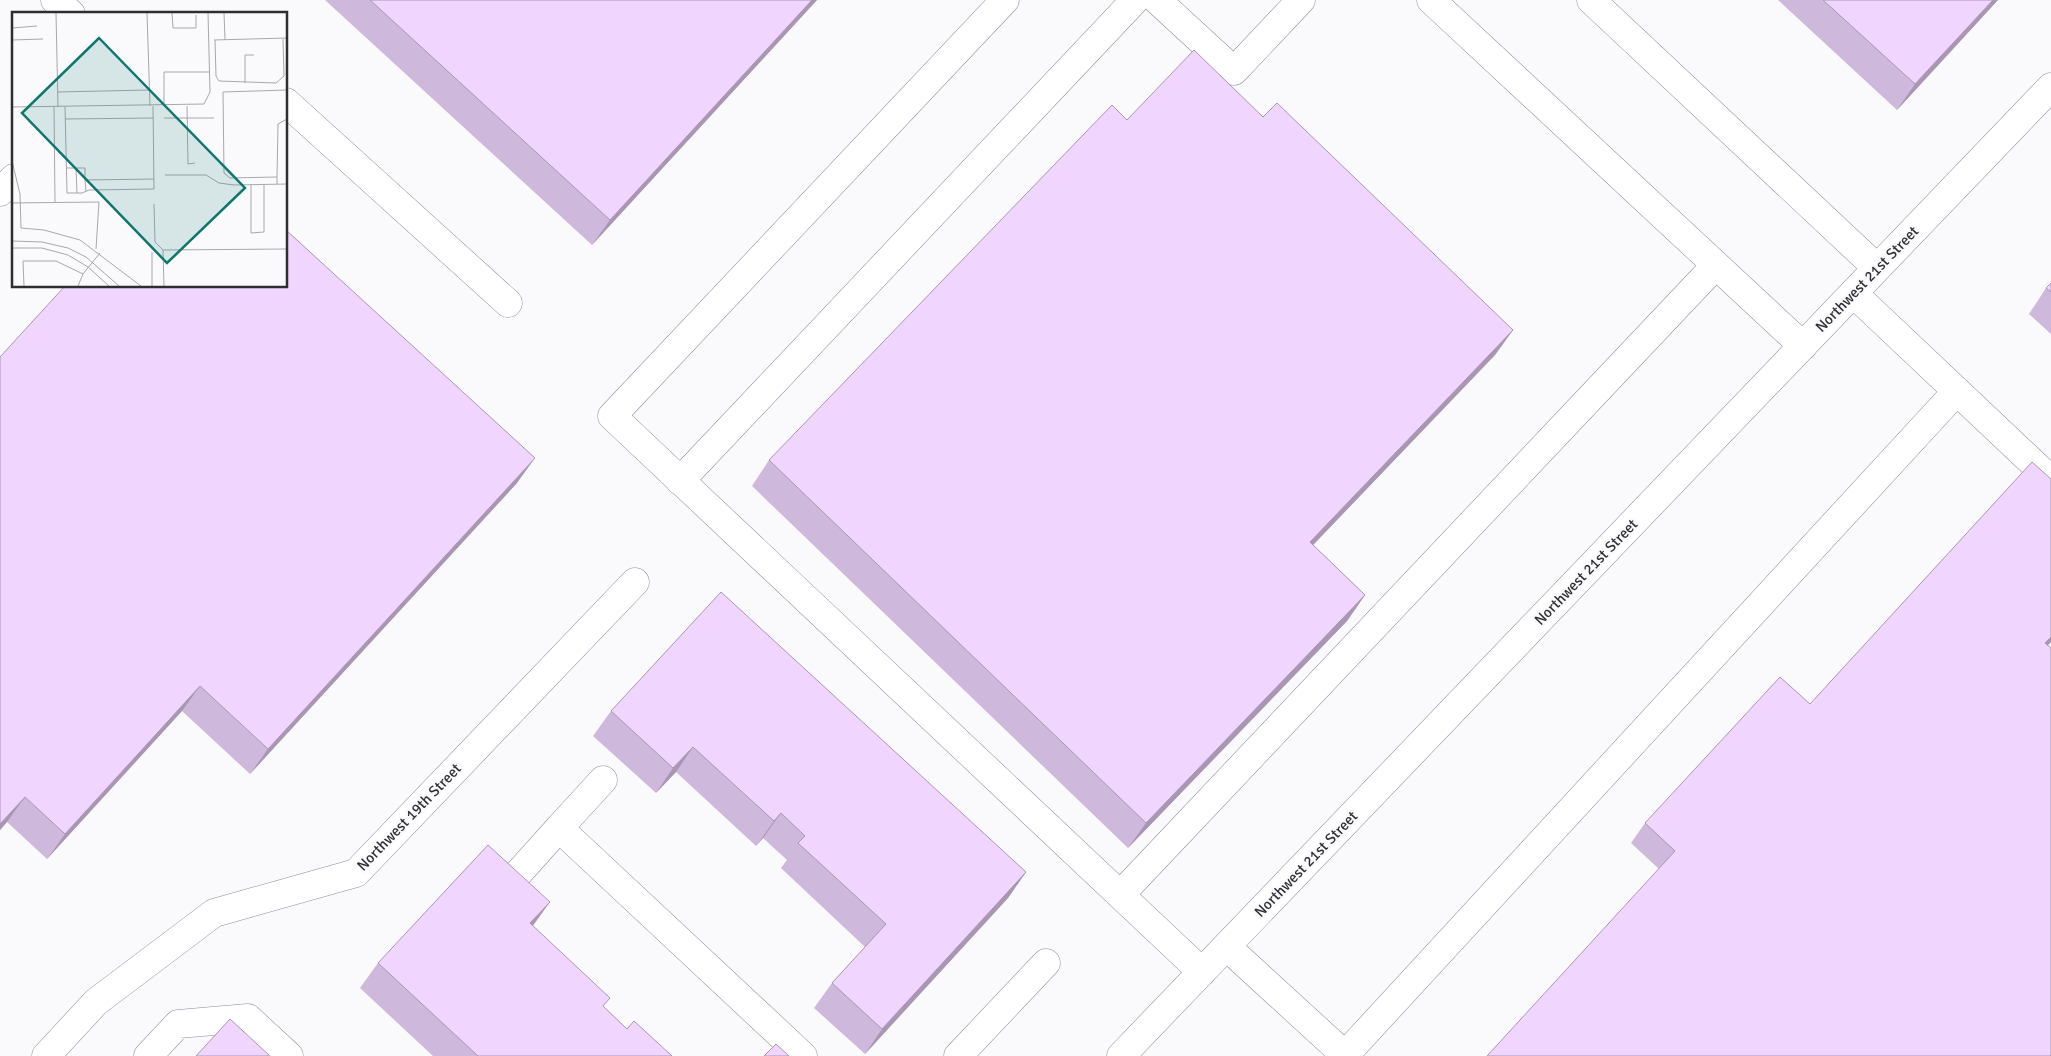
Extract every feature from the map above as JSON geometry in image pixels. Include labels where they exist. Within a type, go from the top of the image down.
[{"type":"street","points":[[55,0],[68,12]]},
{"type":"street","points":[[1005,0],[612,416],[1202,972]]},
{"type":"street","points":[[680,481],[1135,0]]},
{"type":"street","points":[[1157,0],[1234,71],[1293,3]]},
{"type":"street","points":[[1431,0],[1803,346]]},
{"type":"street","points":[[1592,0],[1877,268]]},
{"type":"street","name":"Northwest 21st Street","points":[[1127,1054],[1202,972],[2051,87]]},
{"type":"street","points":[[288,104],[508,303]]},
{"type":"street","points":[[0,192],[12,180]]},
{"type":"street","points":[[1120,895],[1716,265]]},
{"type":"street","points":[[1853,294],[2051,480]]},
{"type":"street","points":[[1227,947],[1346,1056],[1957,391]]},
{"type":"street","name":"Northwest 19th Street","points":[[46,1056],[96,1002],[214,913],[356,873],[635,582]]},
{"type":"street","points":[[515,876],[603,780]]},
{"type":"street","points":[[559,828],[803,1056]]},
{"type":"street","points":[[958,1056],[1046,963]]},
{"type":"street","points":[[148,1056],[178,1024],[248,1018],[289,1056]]},
{"type":"building","points":[[370,0],[812,0],[610,220]]},
{"type":"building","points":[[1823,0],[1993,0],[1915,84]]},
{"type":"building","points":[[1194,50],[1263,117],[1277,103],[1513,330],[1310,542],[1365,595],[1146,823],[769,460],[1112,105],[1127,120]]},
{"type":"building","points":[[288,232],[535,458],[268,749],[200,686],[65,834],[25,797],[0,824],[0,357],[63,288],[288,288]]},
{"type":"building","points":[[2051,283],[2051,292],[2046,288]]},
{"type":"building","points":[[2032,462],[2051,479],[2051,637],[2045,643],[2051,648],[2051,1056],[1487,1056],[1675,851],[1645,823],[1780,677],[1810,704]]},
{"type":"building","points":[[721,592],[1026,872],[882,1029],[832,983],[886,924],[798,843],[805,836],[781,813],[774,821],[693,747],[673,768],[611,711]]},
{"type":"building","points":[[488,845],[550,902],[530,923],[610,998],[603,1006],[627,1029],[634,1021],[672,1056],[478,1056],[378,963]]},
{"type":"building","points":[[230,1019],[270,1056],[196,1056]]},
{"type":"building","points":[[776,1044],[789,1056],[764,1056]]}]
